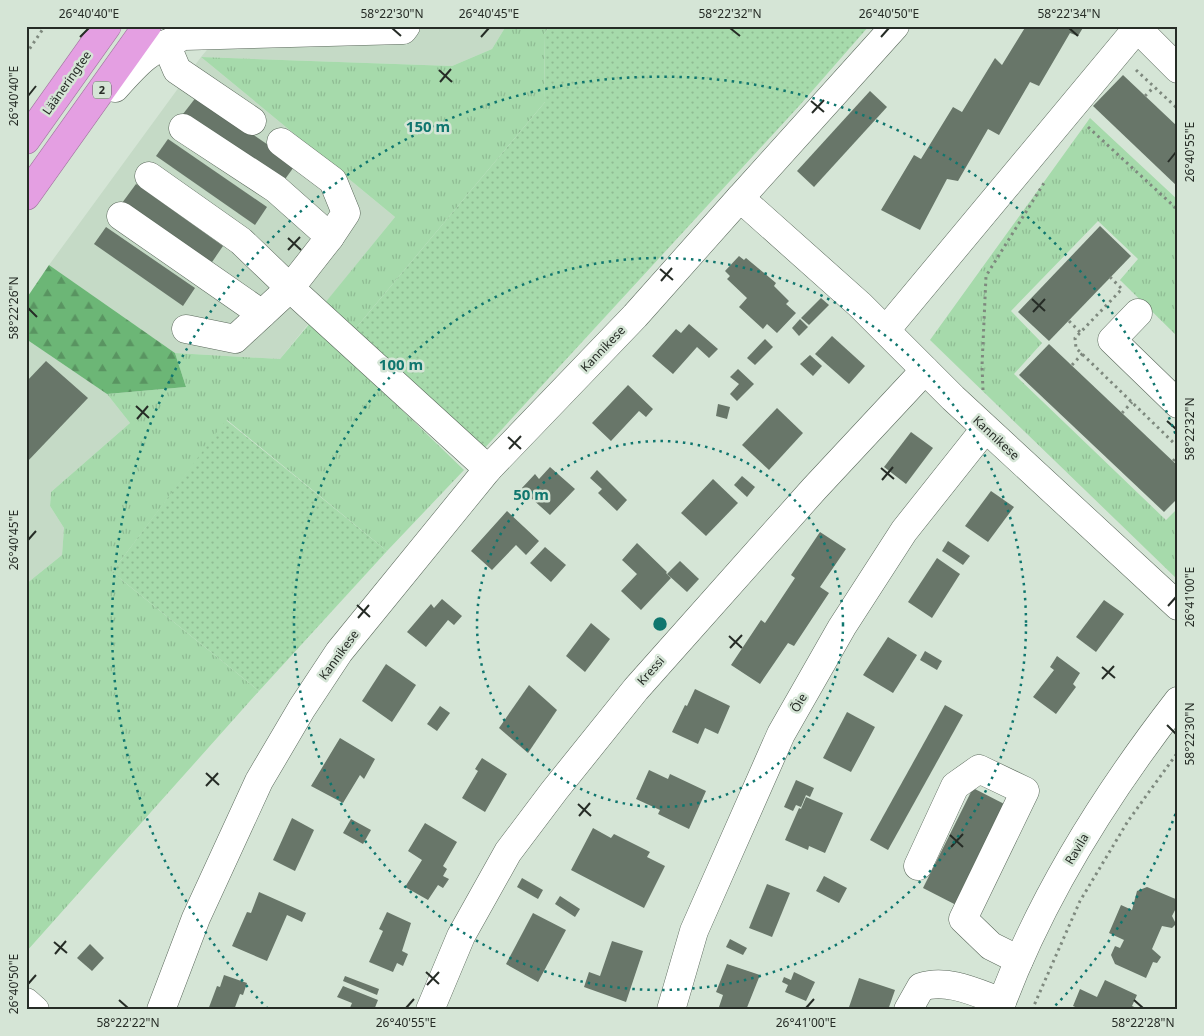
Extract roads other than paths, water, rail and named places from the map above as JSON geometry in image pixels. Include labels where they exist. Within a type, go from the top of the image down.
[{"type":"highway","name":"Lääneringtee","points":[[26,140],[107,26]]},
{"type":"highway","name":"2","points":[[26,196],[156,35]]},
{"type":"street","points":[[156,35],[184,36],[218,30],[403,30],[406,26]]},
{"type":"street","points":[[740,198],[894,26]]},
{"type":"street","points":[[886,330],[1138,27],[1178,69]]},
{"type":"street","points":[[156,35],[177,70],[252,121]]},
{"type":"street","points":[[183,128],[276,189],[330,237]]},
{"type":"street","points":[[186,328],[235,339],[290,288],[330,237],[346,213],[333,181],[281,142]]},
{"type":"street","points":[[149,176],[241,240],[290,288],[488,468]]},
{"type":"street","name":"Kannikese","points":[[161,1010],[196,918],[259,781],[302,708],[339,652],[488,468],[635,316],[740,198],[860,305],[985,428],[1178,606]]},
{"type":"street","points":[[121,216],[262,314]]},
{"type":"street","points":[[1138,313],[1112,340],[1178,404]]},
{"type":"street","name":"Kressi","points":[[430,1010],[462,936],[508,852],[554,791],[636,689],[814,489],[925,370]]},
{"type":"street","name":"Õie","points":[[671,1010],[694,931],[781,734],[842,627],[904,531],[985,428]]},
{"type":"street","name":"Ravila","points":[[1000,1006],[1019,960],[1076,850],[1142,747],[1178,701]]},
{"type":"street","points":[[918,866],[955,786],[978,769],[1025,791],[964,919],[991,946],[1019,960]]},
{"type":"street","points":[[908,1010],[922,987],[934,982],[972,991],[1000,1006]]},
{"type":"street","points":[[26,1002],[35,1010]]}]
